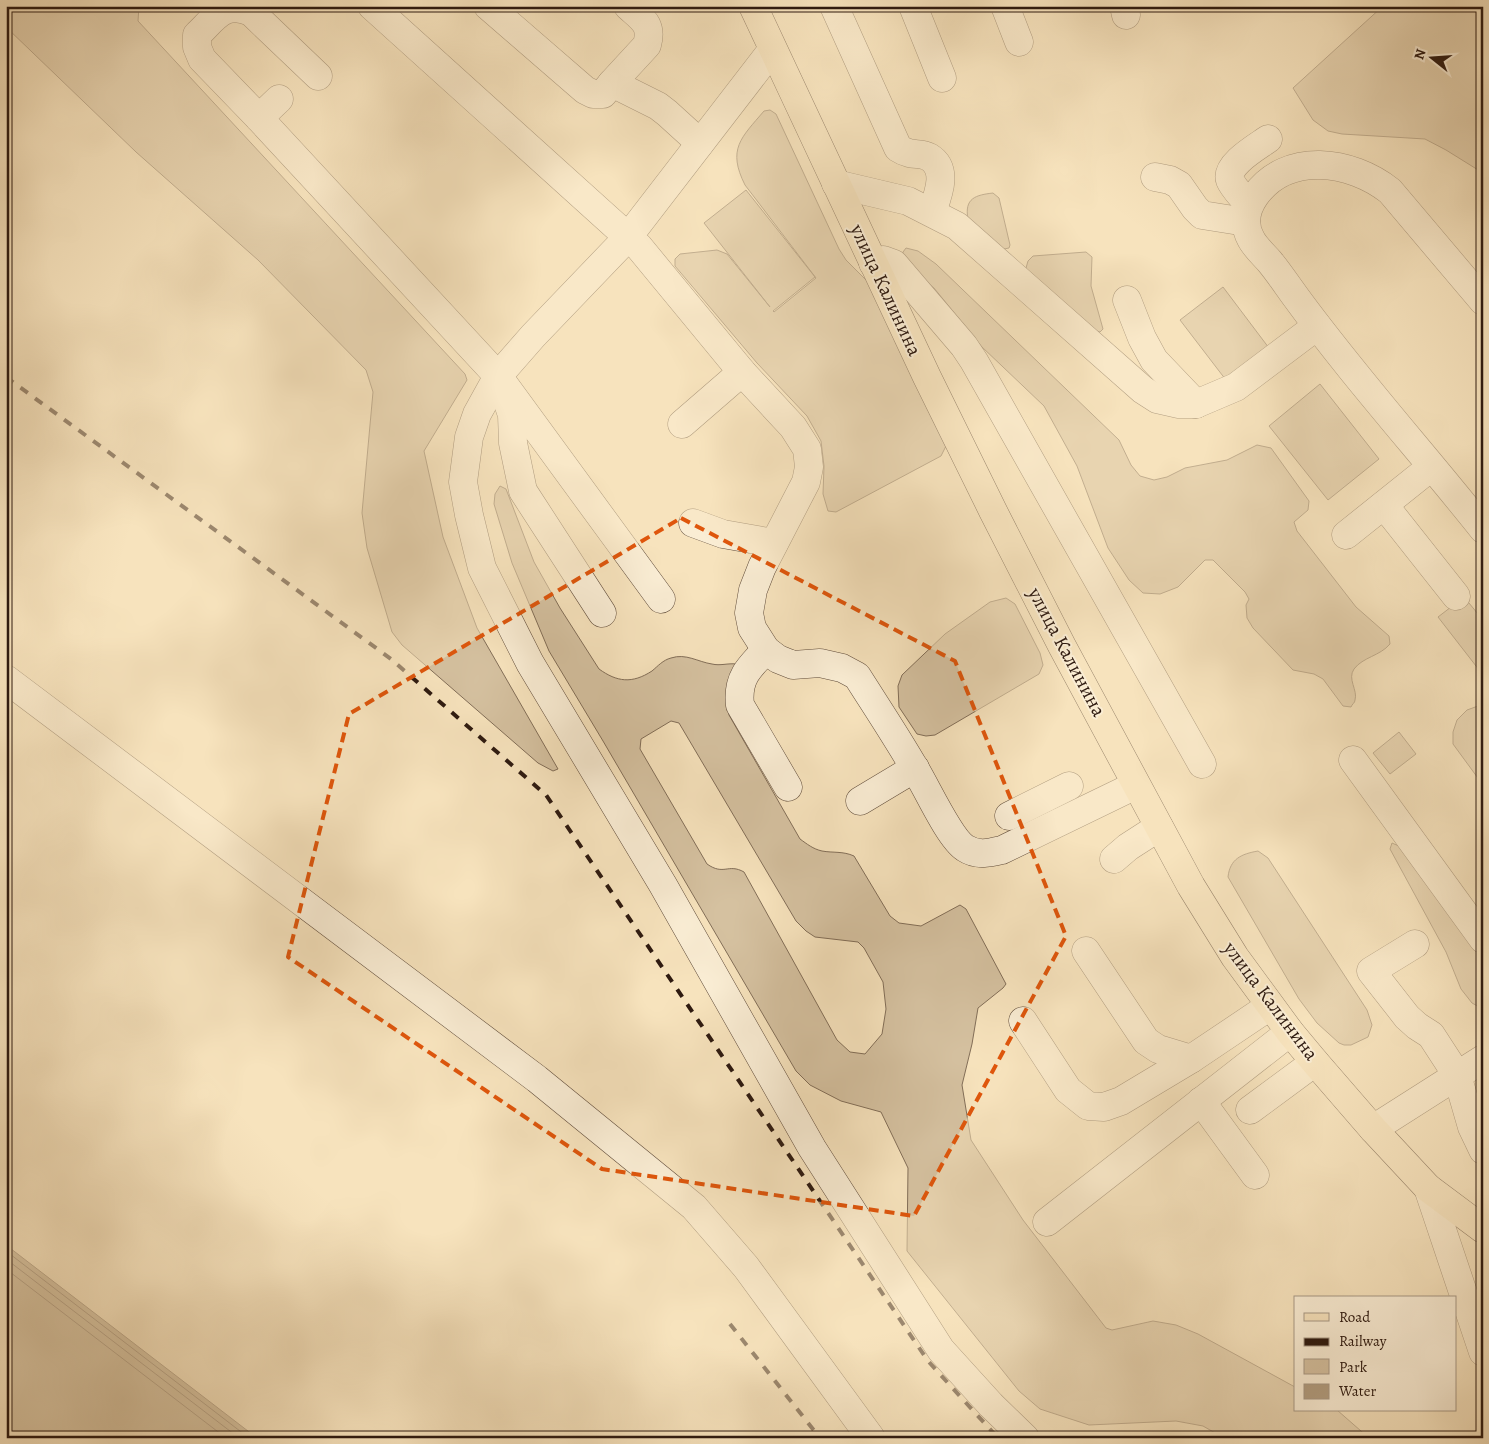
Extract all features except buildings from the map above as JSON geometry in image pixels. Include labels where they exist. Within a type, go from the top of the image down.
[{"type":"main road","name":"улица Калинина","points":[[753,6],[772,50],[993,511],[1191,886],[1235,957],[1290,1032],[1373,1129],[1428,1188],[1483,1229]]},
{"type":"lane","points":[[318,76],[251,12],[242,7],[232,6],[222,10],[197,36],[197,46],[202,59],[498,376],[661,599]]},
{"type":"lane","points":[[372,6],[639,247],[742,372],[794,428],[807,449],[809,467],[806,482],[752,590],[748,613],[752,628],[766,650],[778,659],[793,665],[820,663],[842,668],[857,676],[915,768],[954,838],[964,848],[974,852],[985,854],[1002,850],[1136,784]]},
{"type":"lane","points":[[488,6],[585,90],[593,94],[603,94],[646,45],[649,38],[646,22],[628,6]]},
{"type":"lane","points":[[834,6],[898,148],[930,158],[938,166],[940,186],[932,212]]},
{"type":"lane","points":[[913,6],[942,78]]},
{"type":"lane","points":[[1005,6],[1019,42]]},
{"type":"lane","points":[[772,50],[628,237],[533,336],[498,376],[477,414],[469,437],[463,482],[482,568],[530,663],[663,885],[812,1148],[941,1350],[991,1405],[1025,1438]]},
{"type":"lane","points":[[612,83],[668,112],[700,143]]},
{"type":"lane","points":[[259,118],[279,99]]},
{"type":"lane","points":[[1268,139],[1233,166],[1229,174],[1231,182],[1248,213],[1250,239],[1275,269],[1317,326],[1483,530]]},
{"type":"lane","points":[[1248,213],[1258,191],[1272,178],[1288,170],[1311,165],[1328,165],[1359,172],[1376,180],[1390,191],[1483,301]]},
{"type":"lane","points":[[1155,177],[1170,180],[1179,185],[1194,208],[1202,215],[1248,213]]},
{"type":"lane","points":[[836,184],[908,201],[957,226],[1143,390],[1157,399],[1179,404],[1196,404],[1236,387],[1317,326]]},
{"type":"lane","points":[[874,263],[883,260],[894,264],[974,360],[1202,764]]},
{"type":"lane","points":[[1128,300],[1142,338],[1154,360],[1196,404]]},
{"type":"lane","points":[[682,424],[742,372]]},
{"type":"lane","points":[[498,376],[512,415],[512,443],[523,491],[602,613]]},
{"type":"lane","points":[[1346,535],[1431,468]]},
{"type":"lane","points":[[1384,505],[1456,596]]},
{"type":"lane","points":[[693,523],[723,534],[774,543]]},
{"type":"lane","points":[[766,650],[749,667],[741,683],[739,692],[740,705],[788,787]]},
{"type":"lane","points":[[6,679],[538,1080],[694,1207],[746,1267],[871,1438]]},
{"type":"lane","points":[[1353,760],[1483,939]]},
{"type":"lane","points":[[860,801],[915,768]]},
{"type":"lane","points":[[1009,816],[1064,788],[1085,809]]},
{"type":"lane","points":[[1114,859],[1128,847],[1159,827]]},
{"type":"lane","points":[[1414,944],[1367,967],[1407,1017],[1432,1035],[1457,1075],[1472,1127],[1483,1150]]},
{"type":"lane","points":[[1086,951],[1146,1041],[1158,1049],[1191,1059]]},
{"type":"lane","points":[[1023,1021],[1068,1090],[1088,1106],[1104,1107],[1121,1101],[1191,1059],[1270,1006]]},
{"type":"lane","points":[[1048,1222],[1290,1032]]},
{"type":"lane","points":[[1373,1129],[1483,1059]]},
{"type":"lane","points":[[1250,1110],[1316,1062]]},
{"type":"lane","points":[[1201,1101],[1255,1175]]},
{"type":"lane","points":[[1428,1188],[1483,1352]]},
{"type":"lane","points":[[1460,1286],[1483,1309]]},
{"type":"highlighted area","points":[[681,518],[955,661],[1066,936],[914,1216],[602,1169],[288,957],[349,714]]},
{"type":"green space","points":[[6,6],[139,6],[138,21],[465,374],[467,380],[424,451],[443,537],[477,628],[558,769],[553,771],[538,763],[402,645],[392,632],[367,548],[362,513],[373,392],[366,370],[258,260],[136,152],[6,27]]},
{"type":"green space","points":[[1383,6],[1483,6],[1483,173],[1425,139],[1342,134],[1328,131],[1313,120],[1293,88]]},
{"type":"green space","points":[[770,110],[776,114],[839,249],[846,260],[867,281],[946,446],[941,456],[836,512],[828,511],[823,494],[824,466],[821,441],[807,416],[757,363],[675,266],[675,259],[680,254],[717,250],[727,254],[770,307],[704,223],[746,190],[815,277],[773,311],[816,278],[745,185],[740,173],[737,162],[739,145],[743,137],[764,111]]},
{"type":"green space","points":[[993,193],[999,198],[1010,245],[1009,248],[999,247],[968,219],[967,212],[970,202],[981,195]]},
{"type":"green space","points":[[906,248],[918,251],[936,264],[1119,440],[1131,465],[1140,476],[1154,480],[1167,477],[1185,468],[1227,460],[1257,445],[1271,448],[1309,501],[1308,510],[1294,522],[1297,531],[1356,607],[1389,636],[1390,644],[1386,648],[1354,669],[1352,677],[1356,696],[1355,702],[1351,707],[1343,706],[1323,679],[1314,674],[1293,670],[1253,628],[1247,618],[1246,605],[1249,599],[1245,592],[1213,560],[1205,560],[1178,587],[1160,594],[1143,593],[1129,580],[1108,548],[1077,466],[1044,406],[982,347],[934,288],[913,271],[902,257]]},
{"type":"green space","points":[[1086,252],[1092,257],[1091,286],[1103,329],[1100,332],[1096,331],[1030,274],[1026,268],[1028,261],[1033,256]]},
{"type":"green space","points":[[1223,287],[1272,352],[1229,384],[1180,320]]},
{"type":"green space","points":[[1320,384],[1379,459],[1328,500],[1269,426]]},
{"type":"green space","points":[[500,486],[506,489],[534,562],[560,608],[599,669],[612,677],[631,680],[645,675],[666,660],[676,657],[687,657],[715,665],[736,664],[726,699],[729,715],[800,839],[819,850],[846,853],[854,856],[890,916],[899,923],[921,926],[960,905],[966,909],[1006,984],[978,1008],[962,1085],[971,1140],[1023,1220],[1106,1328],[1112,1330],[1153,1321],[1176,1325],[1198,1334],[1294,1386],[1294,1412],[1339,1412],[1369,1438],[1224,1438],[1203,1426],[1176,1421],[1089,1425],[1040,1409],[1019,1391],[907,1251],[908,1168],[881,1112],[841,1101],[810,1085],[796,1071],[549,651],[512,563],[494,504],[495,494]],"holes":[[[671,721],[679,723],[796,921],[815,937],[858,942],[864,948],[883,982],[886,1009],[882,1034],[865,1054],[850,1052],[837,1040],[744,872],[734,869],[718,869],[707,864],[640,749],[641,739]]]},
{"type":"green space","points":[[1464,597],[1483,620],[1483,675],[1438,617]]},
{"type":"green space","points":[[1006,598],[1015,604],[1040,653],[1043,665],[1039,674],[935,735],[917,734],[899,707],[898,686],[902,675],[945,634],[990,602]]},
{"type":"green space","points":[[1478,706],[1483,707],[1483,785],[1453,744],[1453,732],[1457,720],[1467,710]]},
{"type":"green space","points":[[1399,732],[1416,754],[1390,774],[1373,753]]},
{"type":"green space","points":[[1392,843],[1401,847],[1483,956],[1483,1009],[1472,1003],[1461,989],[1446,952],[1390,849]]},
{"type":"green space","points":[[1258,851],[1268,858],[1367,1010],[1372,1025],[1368,1037],[1351,1045],[1339,1043],[1317,1023],[1299,999],[1228,877],[1231,866],[1237,858]]},
{"type":"water","points":[[6,1245],[257,1438],[6,1438]]},
{"type":"railway","points":[[6,377],[391,659],[546,795],[928,1361],[998,1438]]},
{"type":"railway","points":[[730,1324],[820,1438]]}]
